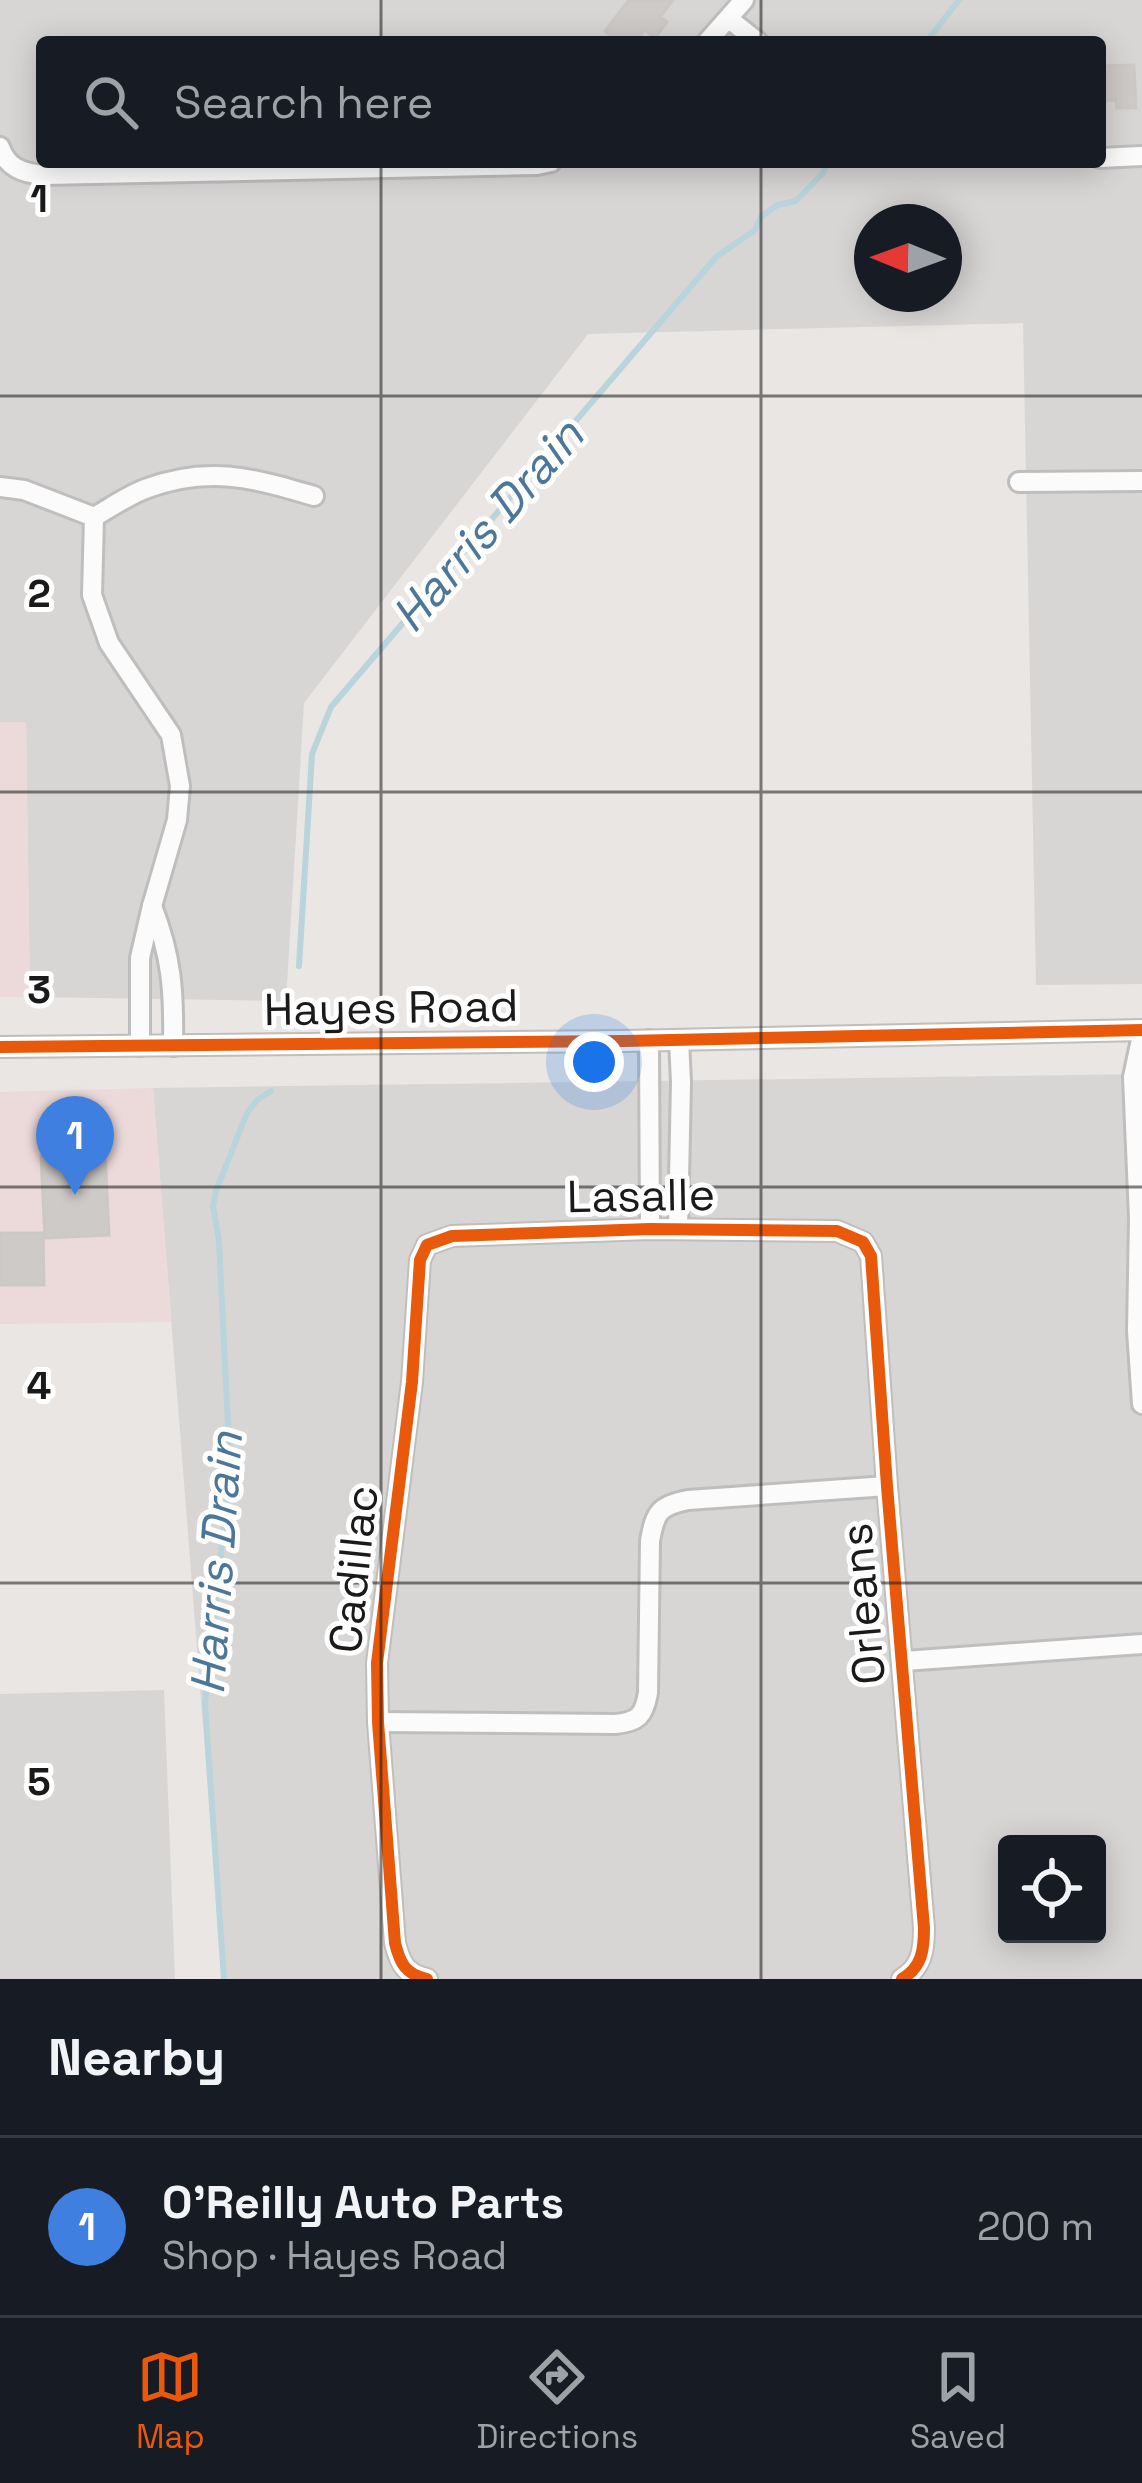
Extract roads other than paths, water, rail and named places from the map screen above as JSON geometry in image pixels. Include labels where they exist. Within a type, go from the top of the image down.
[{"type":"street","points":[[713,36],[744,0]]},
{"type":"street","points":[[729,19],[750,36]]},
{"type":"street","points":[[0,147],[3,156],[23,173],[43,175],[426,168]]},
{"type":"street","points":[[1106,158],[1142,156]]},
{"type":"street","points":[[94,517],[142,490],[193,476],[252,478],[314,496]]},
{"type":"street","points":[[1019,482],[1142,481]]},
{"type":"street","points":[[0,487],[25,490],[94,517]]},
{"type":"street","points":[[94,517],[92,595],[109,643],[171,735],[181,786],[177,820],[140,958],[140,1046]]},
{"type":"street","points":[[152,906],[166,942],[174,998],[173,1046]]},
{"type":"street","points":[[1142,1032],[1133,1077],[1142,1404]]},
{"type":"street","name":"Hayes Road","points":[[0,1047],[1142,1032]]},
{"type":"street","points":[[650,1040],[650,1229]]},
{"type":"street","points":[[678,1229],[680,1040]]},
{"type":"street","name":"Lasalle","points":[[427,1246],[466,1234],[650,1229],[822,1229],[857,1238]]},
{"type":"street","name":"Orleans","points":[[857,1238],[868,1248],[873,1270],[924,1928],[924,1946],[909,1973]]},
{"type":"street","name":"Cadillac","points":[[427,1246],[417,1280],[412,1382],[377,1663],[395,1943],[406,1971],[427,1979]]},
{"type":"street","points":[[378,1722],[615,1724],[637,1720],[648,1694],[650,1541],[661,1509],[688,1500],[887,1486]]},
{"type":"street","points":[[904,1661],[1142,1644]]},
{"type":"waterway","name":"Harris Drain","points":[[931,36],[959,0]]},
{"type":"waterway","name":"Harris Drain","points":[[299,966],[312,754],[331,707],[716,257],[755,230],[761,217],[777,205],[796,201],[825,168]]},
{"type":"waterway","name":"Harris Drain","points":[[224,1979],[205,1704],[230,1467],[219,1241],[213,1206],[247,1113],[271,1091]]},
{"type":"place","name":"O'Reilly Auto Parts","points":[[75,1195]]}]
